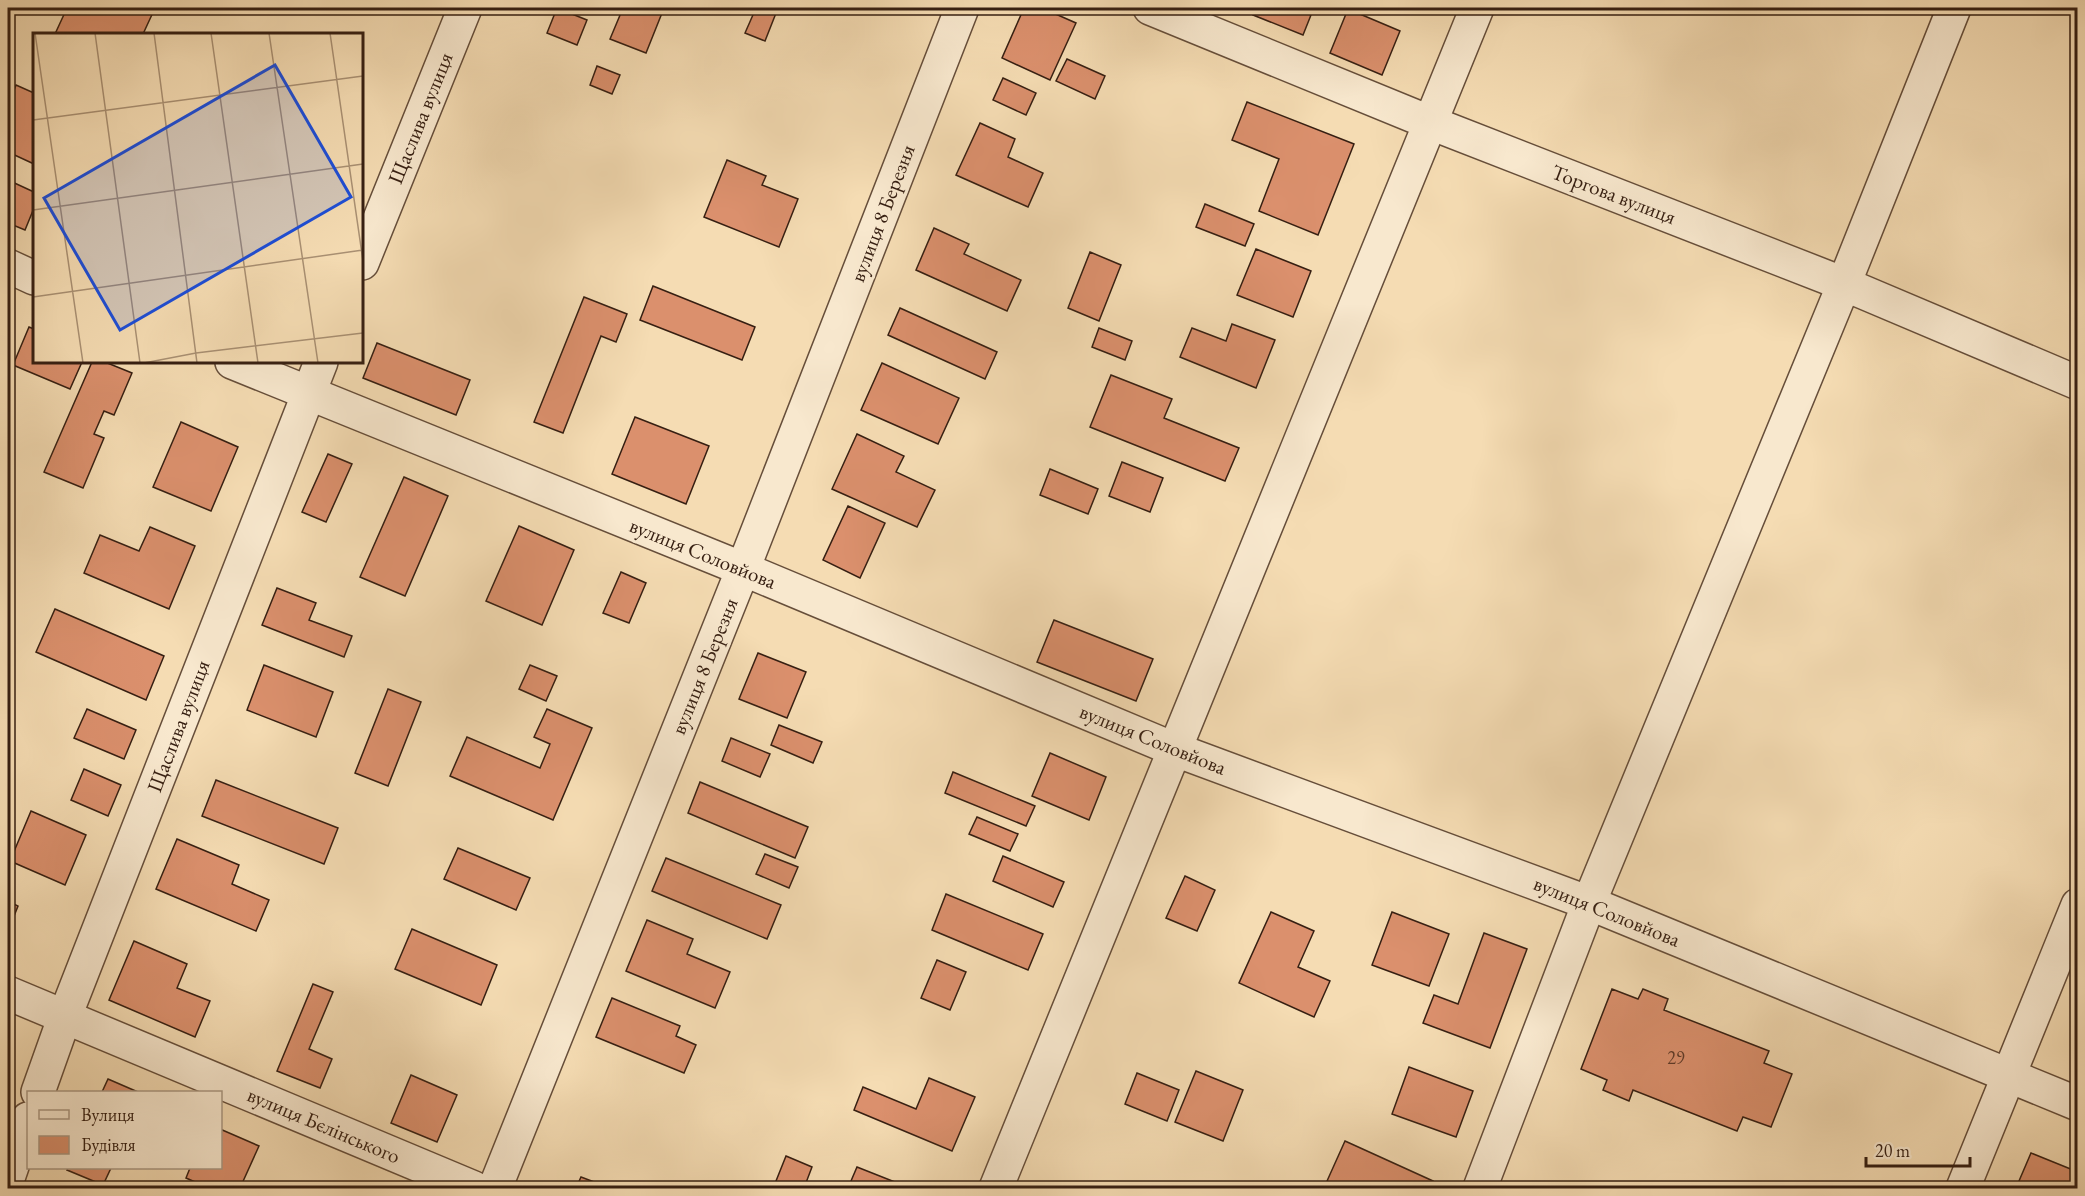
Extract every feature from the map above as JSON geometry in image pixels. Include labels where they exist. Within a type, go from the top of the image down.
[{"type":"street","name":"Щаслива вулиця","points":[[363,261],[465,8]]},
{"type":"street","name":"вулиця 8 Березня","points":[[495,1188],[743,569],[962,8]]},
{"type":"street","name":"Торгова вулиця","points":[[1150,8],[1431,123],[1844,284],[2078,383]]},
{"type":"street","points":[[996,1188],[1477,8]]},
{"type":"street","points":[[1480,1188],[1589,903],[1844,284],[1954,8]]},
{"type":"street","points":[[8,266],[33,278]]},
{"type":"street","name":"вулиця Соловйова","points":[[234,363],[743,569],[1176,750],[1589,903],[2078,1104]]},
{"type":"street","name":"Щаслива вулиця","points":[[38,1091],[65,1016],[321,363]]},
{"type":"street","points":[[1963,1188],[2078,904]]},
{"type":"street","name":"вулиця Бєлінського","points":[[8,993],[474,1188]]},
{"type":"street","points":[[8,1178],[27,1122]]},
{"type":"building","points":[[67,8],[155,8],[143,33],[55,33]]},
{"type":"building","points":[[557,8],[587,20],[577,45],[547,33]]},
{"type":"building","points":[[623,8],[664,8],[646,53],[610,39]]},
{"type":"building","points":[[756,8],[778,8],[765,41],[745,33]]},
{"type":"building","points":[[1024,8],[1042,8],[1076,23],[1050,80],[1002,58]]},
{"type":"building","points":[[1256,8],[1291,8],[1311,15],[1303,35],[1253,15]]},
{"type":"building","points":[[1348,9],[1400,31],[1382,75],[1330,53]]},
{"type":"building","points":[[1067,59],[1105,76],[1095,99],[1056,81]]},
{"type":"building","points":[[597,66],[620,75],[612,94],[590,85]]},
{"type":"building","points":[[1003,78],[1036,93],[1026,115],[993,100]]},
{"type":"building","points":[[16,85],[33,93],[33,164],[8,152],[8,106]]},
{"type":"building","points":[[1247,102],[1354,144],[1318,235],[1259,211],[1279,159],[1232,140]]},
{"type":"building","points":[[980,123],[1015,139],[1008,157],[1043,173],[1028,207],[956,175]]},
{"type":"building","points":[[727,160],[766,176],[762,185],[798,199],[779,247],[704,217]]},
{"type":"building","points":[[8,180],[33,192],[33,210],[25,230],[8,223]]},
{"type":"building","points":[[1205,204],[1254,224],[1245,246],[1196,227]]},
{"type":"building","points":[[934,228],[969,244],[964,254],[1021,280],[1007,311],[916,270]]},
{"type":"building","points":[[1256,249],[1311,271],[1293,317],[1237,295]]},
{"type":"building","points":[[1090,252],[1121,265],[1099,321],[1068,308]]},
{"type":"building","points":[[653,286],[755,327],[742,360],[640,320]]},
{"type":"building","points":[[584,297],[627,314],[616,342],[601,336],[563,433],[534,422]]},
{"type":"building","points":[[900,308],[997,352],[985,379],[888,335]]},
{"type":"building","points":[[1232,324],[1275,340],[1256,388],[1180,357],[1192,328],[1226,341]]},
{"type":"building","points":[[29,327],[33,329],[33,363],[82,363],[70,389],[13,365]]},
{"type":"building","points":[[1099,328],[1132,341],[1125,360],[1092,347]]},
{"type":"building","points":[[377,343],[470,380],[456,415],[363,378]]},
{"type":"building","points":[[92,363],[107,363],[132,373],[114,415],[104,411],[94,434],[104,438],[83,488],[44,472]]},
{"type":"building","points":[[882,363],[959,398],[938,444],[861,410]]},
{"type":"building","points":[[1111,375],[1172,399],[1164,418],[1239,448],[1225,481],[1090,427]]},
{"type":"building","points":[[635,417],[709,446],[686,504],[612,474]]},
{"type":"building","points":[[181,422],[238,447],[211,511],[153,487]]},
{"type":"building","points":[[857,434],[904,456],[896,472],[935,490],[917,527],[832,489]]},
{"type":"building","points":[[328,454],[352,464],[326,522],[302,512]]},
{"type":"building","points":[[1122,462],[1163,478],[1150,512],[1109,496]]},
{"type":"building","points":[[1050,469],[1098,489],[1088,514],[1040,495]]},
{"type":"building","points":[[404,477],[448,496],[405,596],[360,577]]},
{"type":"building","points":[[848,506],[885,523],[860,578],[823,560]]},
{"type":"building","points":[[519,526],[574,550],[542,625],[486,601]]},
{"type":"building","points":[[150,527],[195,546],[169,609],[84,573],[100,535],[139,551]]},
{"type":"building","points":[[621,572],[646,583],[629,623],[603,613]]},
{"type":"building","points":[[277,588],[316,603],[309,620],[352,636],[344,657],[262,625]]},
{"type":"building","points":[[55,609],[164,656],[146,700],[36,652]]},
{"type":"building","points":[[1054,620],[1153,659],[1136,701],[1037,662]]},
{"type":"building","points":[[758,653],[806,672],[787,718],[739,699]]},
{"type":"building","points":[[264,665],[333,692],[316,737],[247,710]]},
{"type":"building","points":[[530,665],[557,676],[546,701],[519,689]]},
{"type":"building","points":[[388,689],[421,702],[388,786],[355,773]]},
{"type":"building","points":[[87,709],[136,730],[124,759],[74,738]]},
{"type":"building","points":[[547,709],[592,728],[553,820],[450,776],[467,737],[540,768],[550,744],[534,737]]},
{"type":"building","points":[[779,725],[822,742],[813,763],[771,745]]},
{"type":"building","points":[[731,738],[770,754],[760,777],[722,761]]},
{"type":"building","points":[[1050,753],[1106,777],[1089,820],[1032,796]]},
{"type":"building","points":[[84,769],[121,785],[108,816],[71,800]]},
{"type":"building","points":[[953,772],[1035,806],[1026,826],[945,793]]},
{"type":"building","points":[[216,780],[338,828],[324,864],[202,816]]},
{"type":"building","points":[[700,782],[808,827],[795,858],[688,813]]},
{"type":"building","points":[[31,811],[86,835],[65,885],[10,861]]},
{"type":"building","points":[[977,817],[1018,834],[1010,851],[969,834]]},
{"type":"building","points":[[177,839],[239,865],[232,884],[269,900],[256,931],[156,889]]},
{"type":"building","points":[[458,848],[530,878],[516,910],[444,879]]},
{"type":"building","points":[[765,854],[798,867],[789,888],[756,874]]},
{"type":"building","points":[[1003,856],[1064,882],[1053,907],[993,881]]},
{"type":"building","points":[[666,858],[781,905],[767,939],[652,891]]},
{"type":"building","points":[[1185,876],[1215,890],[1197,931],[1166,918]]},
{"type":"building","points":[[946,894],[1043,934],[1028,970],[932,930]]},
{"type":"building","points":[[8,901],[18,906],[8,931]]},
{"type":"building","points":[[1271,912],[1314,931],[1298,967],[1330,981],[1314,1017],[1239,983]]},
{"type":"building","points":[[1392,912],[1449,934],[1429,986],[1372,965]]},
{"type":"building","points":[[647,920],[693,939],[687,954],[730,972],[715,1008],[626,971]]},
{"type":"building","points":[[412,929],[497,965],[481,1005],[395,969]]},
{"type":"building","points":[[1484,933],[1527,949],[1490,1048],[1423,1023],[1434,995],[1458,1004]]},
{"type":"building","points":[[134,941],[187,964],[177,988],[210,1001],[195,1037],[109,1000]]},
{"type":"building","points":[[937,960],[966,972],[950,1010],[921,998]]},
{"type":"building","points":[[313,984],[333,992],[309,1049],[332,1059],[320,1088],[277,1071]]},
{"type":"building","points":[[1612,989],[1638,999],[1643,989],[1668,999],[1664,1010],[1769,1051],[1764,1063],[1792,1074],[1771,1127],[1743,1117],[1737,1131],[1633,1090],[1629,1101],[1603,1090],[1607,1080],[1581,1069]]},
{"type":"building","points":[[612,998],[680,1026],[676,1036],[696,1045],[684,1073],[596,1037]]},
{"type":"building","points":[[1409,1067],[1473,1091],[1456,1137],[1392,1114]]},
{"type":"building","points":[[1196,1071],[1243,1090],[1223,1141],[1175,1122]]},
{"type":"building","points":[[1137,1073],[1179,1090],[1167,1121],[1125,1104]]},
{"type":"building","points":[[411,1075],[457,1095],[437,1142],[391,1123]]},
{"type":"building","points":[[929,1078],[975,1097],[952,1151],[854,1110],[863,1087],[916,1109]]},
{"type":"building","points":[[108,1079],[136,1091],[102,1091]]},
{"type":"building","points":[[222,1130],[259,1146],[240,1188],[209,1188],[186,1178],[190,1169],[222,1169]]},
{"type":"building","points":[[1345,1141],[1433,1181],[1430,1188],[1344,1188],[1327,1181]]},
{"type":"building","points":[[2031,1153],[2078,1172],[2074,1188],[2016,1188]]},
{"type":"building","points":[[786,1156],[812,1167],[804,1188],[774,1186]]},
{"type":"building","points":[[857,1167],[910,1188],[848,1188]]},
{"type":"building","points":[[68,1169],[111,1169],[103,1185]]},
{"type":"building","points":[[581,1177],[610,1188],[576,1188]]}]
